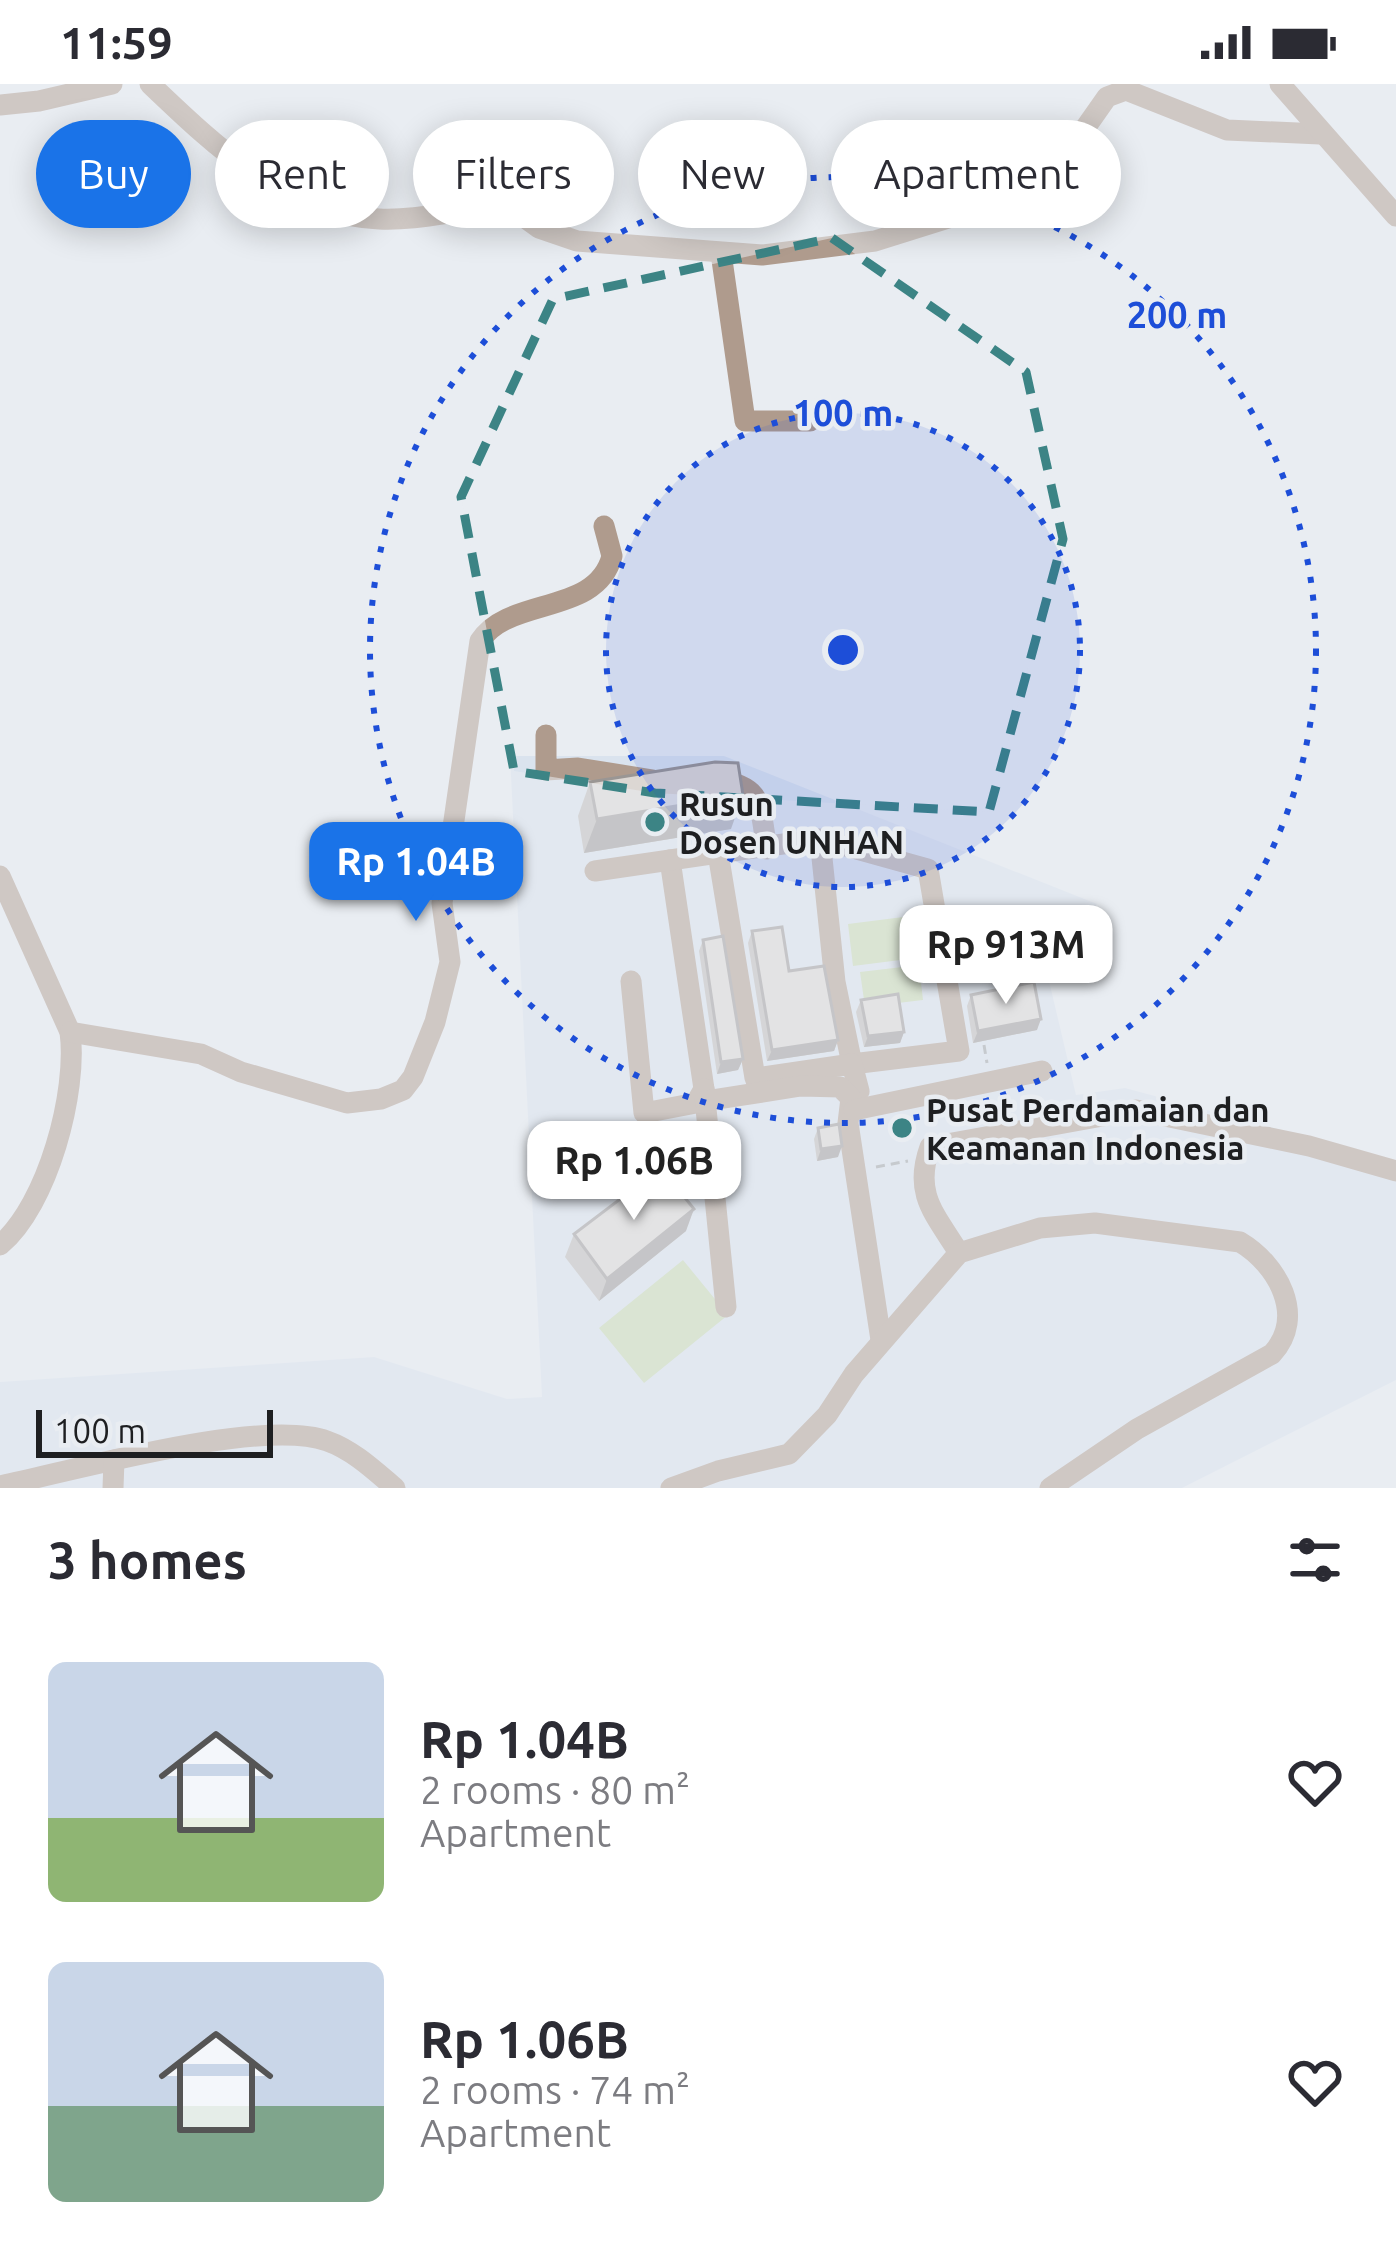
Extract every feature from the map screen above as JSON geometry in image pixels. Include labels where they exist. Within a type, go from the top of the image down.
[{"type":"street","points":[[0,105],[112,84]]},
{"type":"street","points":[[150,84],[242,165],[327,210],[377,219],[510,207],[539,227],[577,241],[721,254],[776,254],[875,241],[961,214],[1034,201],[1107,98],[1126,90],[1227,130],[1320,134]]},
{"type":"street","points":[[1280,84],[1396,216]]},
{"type":"street","points":[[721,254],[745,421],[810,421]]},
{"type":"street","points":[[70,1032],[201,1054],[241,1072],[347,1103],[381,1099],[403,1090],[435,1022],[450,962],[442,903],[480,641],[501,620],[574,596],[603,574],[612,556],[604,526]]},
{"type":"street","points":[[546,735],[546,770],[578,768],[662,781],[704,778],[742,783],[759,806],[767,849]]},
{"type":"street","points":[[820,839],[835,982],[859,1091],[848,1123],[887,1333]]},
{"type":"street","points":[[596,871],[820,839],[928,869],[959,1051],[755,1078],[718,854]]},
{"type":"street","points":[[670,860],[704,1095],[726,1307]]},
{"type":"street","points":[[0,876],[70,1032],[73,1077],[59,1137],[33,1197],[0,1245]]},
{"type":"street","points":[[631,981],[644,1113],[696,1102],[704,1095],[801,1087],[840,1087],[853,1104],[868,1168],[887,1333]]},
{"type":"street","points":[[853,1104],[1042,1071]]},
{"type":"street","points":[[959,1253],[925,1197],[921,1172],[930,1147],[1136,1109],[1309,1146],[1396,1171]]},
{"type":"street","points":[[671,1488],[789,1454],[827,1415],[887,1333],[959,1253],[1040,1228],[1095,1223],[1240,1241],[1268,1265],[1282,1288],[1288,1323],[1286,1335],[1272,1354],[1137,1429],[1050,1488]]},
{"type":"street","points":[[0,1486],[66,1480],[114,1460],[194,1445],[303,1436],[325,1439],[349,1451],[395,1488]]},
{"type":"street","points":[[113,1488],[114,1460]]},
{"type":"path","points":[[868,1168],[926,1157]]},
{"type":"highlighted area","points":[[832,238],[1026,372],[1063,539],[989,812],[655,793],[514,771],[461,497],[553,299]]},
{"type":"shaded area","name":"Pusat Perdamaian dan Keamanan Indonesia","points":[[510,756],[724,756],[1097,904],[1046,968],[1076,1095],[1125,1088],[1396,1161],[1396,1380],[1182,1488],[0,1488],[0,1382],[374,1357],[507,1399],[542,1397]]},
{"type":"green space","points":[[919,915],[924,957],[853,966],[848,924]]},
{"type":"green space","points":[[919,965],[923,1000],[865,1007],[860,972]]},
{"type":"green space","points":[[683,1260],[728,1315],[644,1383],[599,1328]]},
{"type":"building","points":[[715,762],[738,763],[743,795],[597,819],[590,782]]},
{"type":"building","points":[[782,927],[789,971],[824,966],[838,1040],[772,1050],[752,931]]},
{"type":"building","points":[[723,936],[743,1059],[721,1062],[703,940]]},
{"type":"building","points":[[1034,982],[1041,1019],[978,1031],[971,995]]},
{"type":"building","points":[[898,994],[904,1032],[868,1036],[861,1000]]},
{"type":"building","points":[[839,1124],[842,1146],[821,1149],[818,1128]]},
{"type":"building","points":[[661,1168],[694,1209],[607,1279],[574,1234]]},
{"type":"place","name":"Rusun Dosen UNHAN","points":[[655,822]]},
{"type":"place","name":"Pusat Perdamaian dan Keamanan Indonesia","points":[[902,1128]]}]
